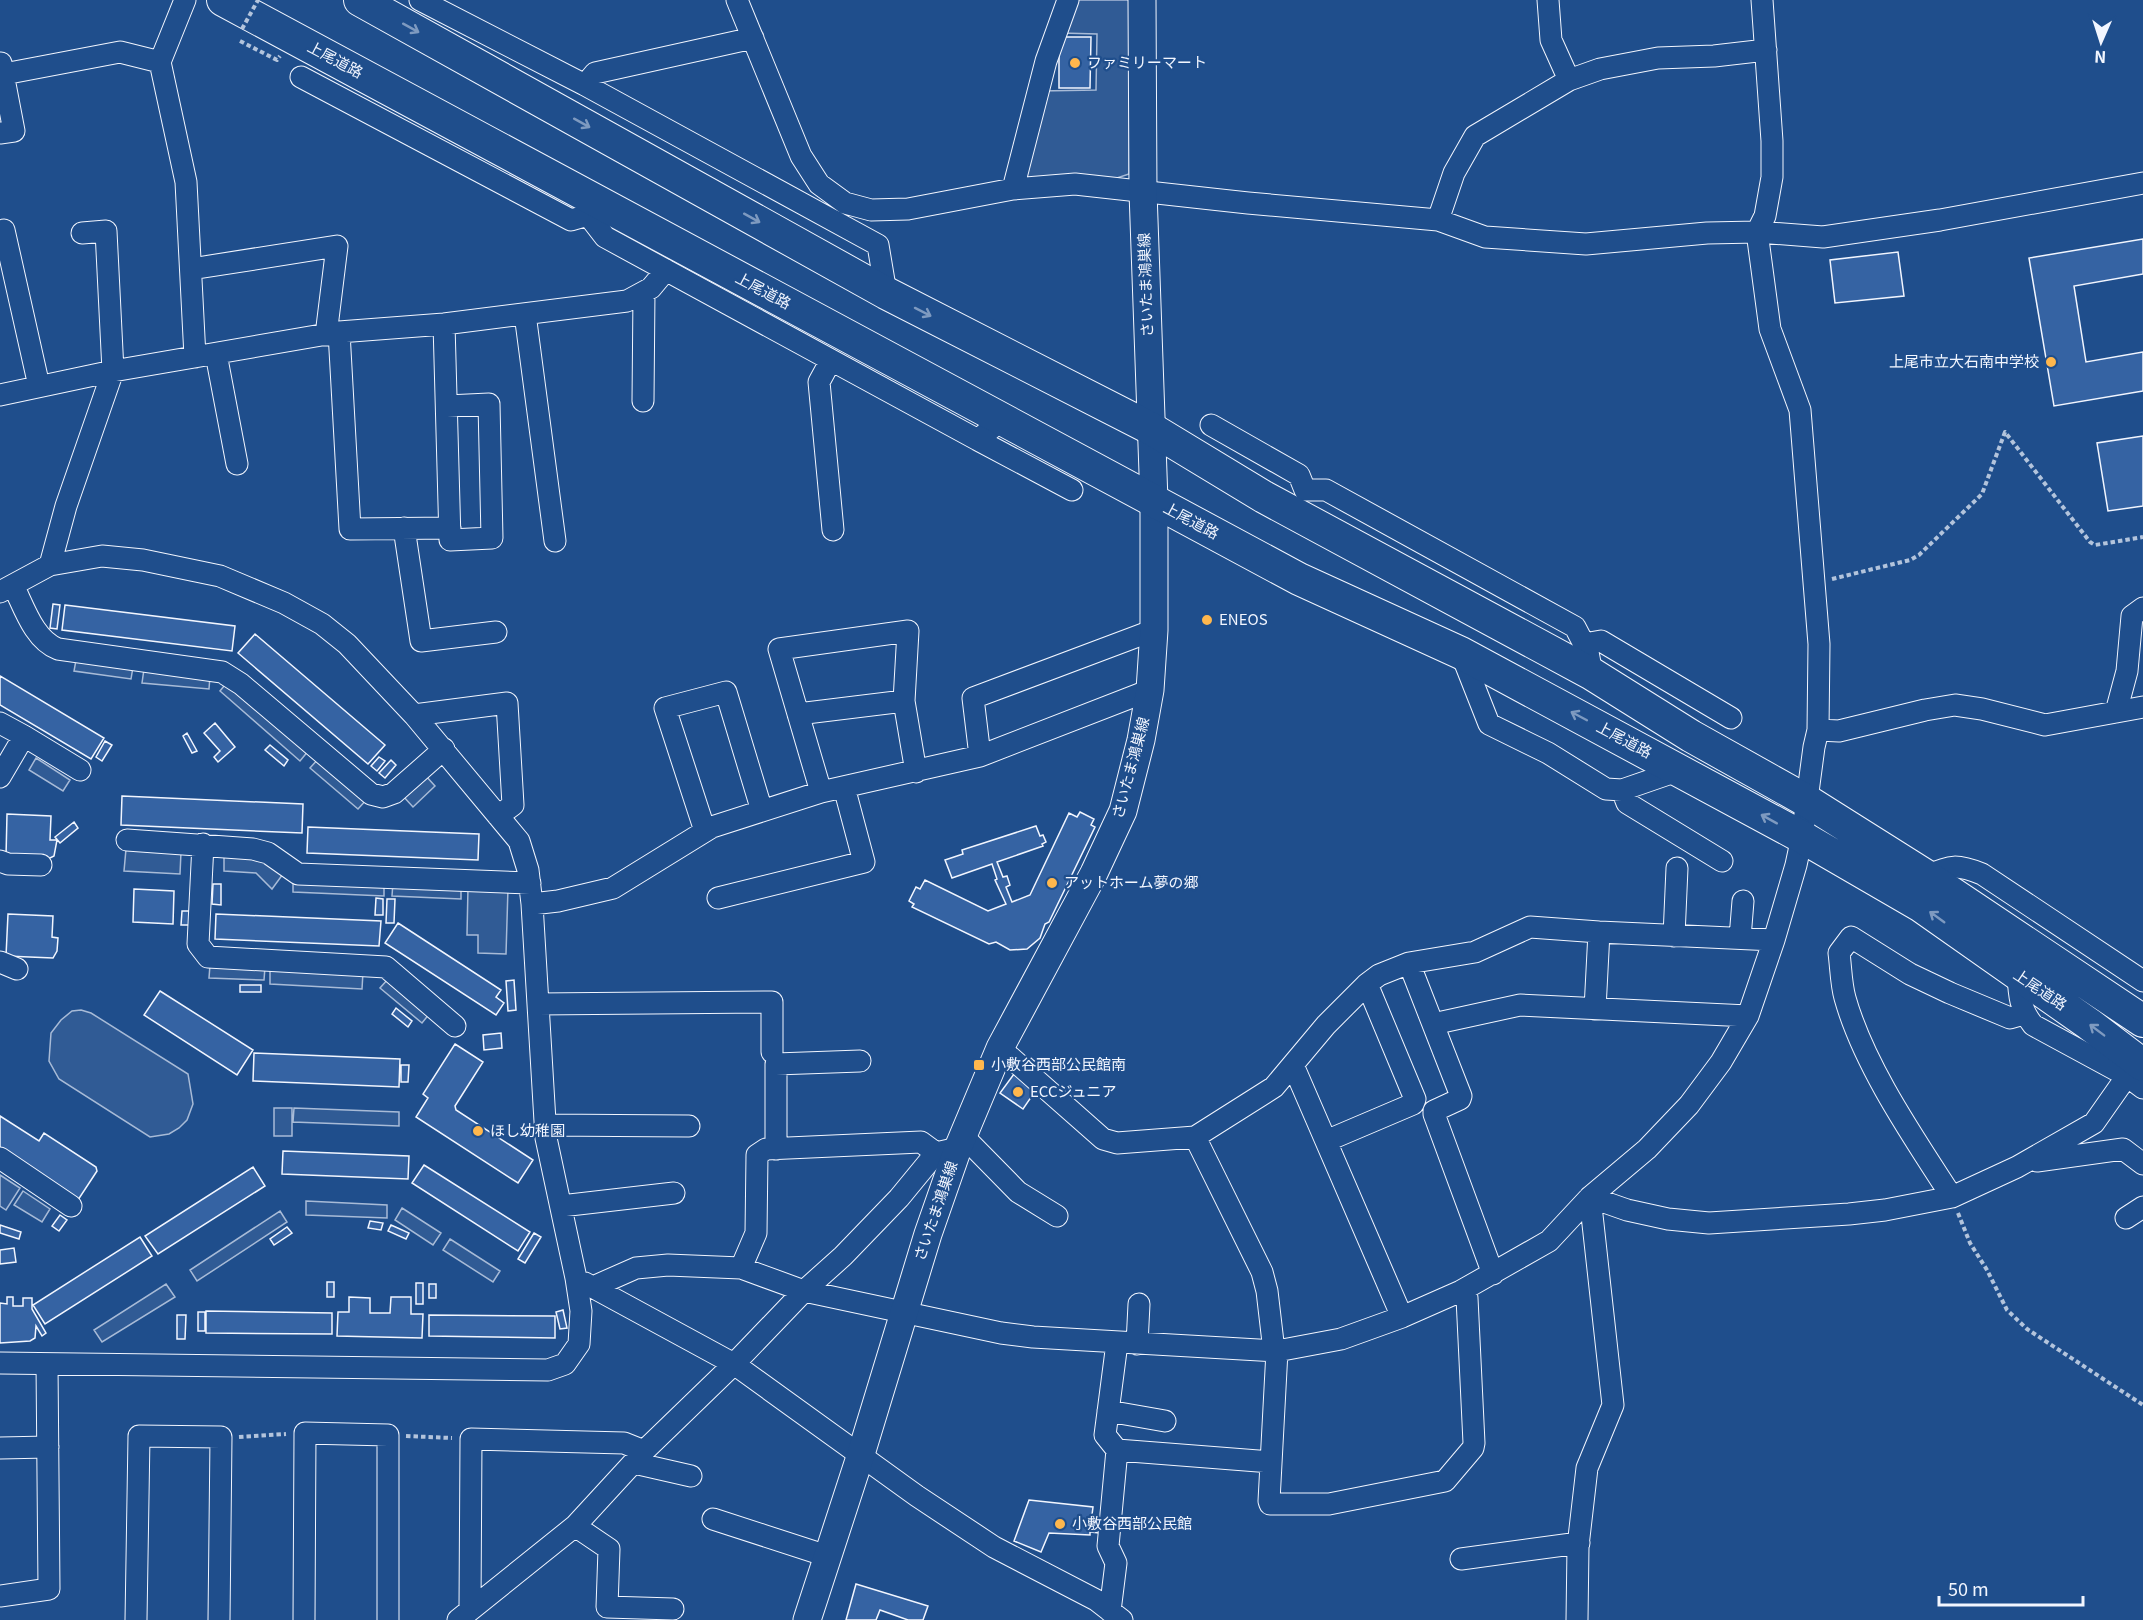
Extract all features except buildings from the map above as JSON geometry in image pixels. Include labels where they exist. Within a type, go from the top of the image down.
[{"type":"highway","name":"上尾道路","points":[[223,0],[587,205],[1002,419],[1299,579],[1461,653],[1802,837],[1921,906],[2089,1024],[2138,1076]]},
{"type":"highway","points":[[360,0],[886,293],[1150,428],[1264,497],[1592,674],[1691,736],[1807,801],[1926,876],[2143,1021]]},
{"type":"main road","name":"さいたま鴻巣線","points":[[807,1620],[861,1454],[928,1234],[952,1146],[1000,1048],[1094,873],[1123,811],[1141,740],[1150,690],[1154,630],[1154,501],[1143,192],[1142,0]]},
{"type":"street","points":[[185,0],[160,63],[186,182],[191,269],[206,355],[237,464]]},
{"type":"street","points":[[737,0],[801,156],[819,184],[846,203],[871,210],[909,209],[1013,189],[1075,184],[1438,220],[1485,237],[1586,244],[1707,233],[1757,232],[1823,237],[1940,220],[2143,183]]},
{"type":"street","points":[[1013,189],[1046,61],[1068,0]]},
{"type":"street","points":[[1548,0],[1551,40],[1569,81]]},
{"type":"street","points":[[585,1283],[636,1268],[668,1265],[741,1268],[804,1291],[1000,1333],[1275,1351],[1341,1339],[1402,1317],[1465,1289],[1549,1241],[1590,1197],[1647,1149],[1689,1105],[1721,1062],[1748,1016],[1796,865],[1818,730],[1819,644],[1800,410],[1770,329],[1757,232],[1765,216],[1772,177],[1772,141],[1762,0]]},
{"type":"street","points":[[430,2],[878,245],[886,293]]},
{"type":"street","points":[[585,85],[595,73],[753,38]]},
{"type":"street","points":[[1438,220],[1454,173],[1475,136],[1569,81],[1600,69],[1658,58],[1714,56],[1766,50]]},
{"type":"street","points":[[0,133],[14,131],[2,67],[120,52],[160,63]]},
{"type":"street","points":[[300,76],[571,220],[587,205],[605,237],[1072,490]]},
{"type":"street","points":[[833,220],[846,203]]},
{"type":"street","points":[[0,231],[4,230],[39,386]]},
{"type":"street","points":[[51,565],[66,506],[113,370],[106,231],[82,233]]},
{"type":"street","points":[[191,269],[337,246],[332,333],[350,528],[450,528]]},
{"type":"street","points":[[0,395],[113,370],[332,333],[444,324],[627,301],[651,288],[666,270]]},
{"type":"street","points":[[643,401],[644,292]]},
{"type":"street","points":[[525,314],[555,542]]},
{"type":"street","points":[[444,324],[450,540],[492,538],[489,404],[447,406]]},
{"type":"street","points":[[831,360],[819,382],[833,530]]},
{"type":"street","points":[[978,440],[1002,419]]},
{"type":"street","points":[[1211,425],[1299,476],[1305,490]]},
{"type":"street","points":[[1264,497],[1305,490],[1326,490],[1575,627],[1588,652],[1592,674]]},
{"type":"street","points":[[404,528],[421,641],[496,632]]},
{"type":"street","points":[[0,1363],[548,1370],[565,1364],[579,1344],[585,1283],[561,1206],[546,1138],[532,904],[528,870],[519,841],[444,749],[347,644],[322,624],[284,603],[220,576],[142,560],[102,556],[51,565],[6,588],[40,636],[48,645],[58,649],[222,672],[241,684],[371,794],[383,797],[394,792],[444,749]]},
{"type":"street","points":[[2116,712],[2127,671],[2132,616],[2143,608]]},
{"type":"street","points":[[980,756],[973,698],[1154,630]]},
{"type":"street","points":[[821,792],[778,649],[908,631],[904,701],[916,772]]},
{"type":"street","points":[[1584,644],[1601,641],[1731,718]]},
{"type":"street","points":[[1461,653],[1489,723],[1548,753],[1606,789],[1622,790],[1680,770]]},
{"type":"street","points":[[532,904],[558,901],[614,888],[712,827],[821,792],[980,756],[1150,690]]},
{"type":"street","points":[[705,831],[665,708],[726,693],[762,811]]},
{"type":"street","points":[[798,714],[904,701]]},
{"type":"street","points":[[414,715],[507,703],[513,806],[498,816]]},
{"type":"street","points":[[1818,730],[1839,731],[1955,705],[2044,724],[2143,707]]},
{"type":"street","points":[[0,723],[80,770]]},
{"type":"street","points":[[0,777],[24,736]]},
{"type":"street","points":[[718,898],[864,862],[844,787]]},
{"type":"street","points":[[1622,790],[1627,803],[1722,861]]},
{"type":"street","points":[[127,840],[237,846],[268,853],[298,874],[530,883]]},
{"type":"street","points":[[203,844],[198,944],[208,957],[386,967],[455,1026]]},
{"type":"street","points":[[0,861],[8,864],[41,865]]},
{"type":"street","points":[[1926,876],[1948,866],[1962,866],[1982,874],[2143,981]]},
{"type":"street","points":[[1674,936],[1677,868]]},
{"type":"street","points":[[1740,938],[1743,901]]},
{"type":"street","points":[[1000,1048],[1109,1142],[1195,1137],[1265,1094],[1326,1025],[1367,984],[1379,975],[1409,963],[1475,952],[1530,927],[1774,940]]},
{"type":"street","points":[[1595,1009],[1599,932]]},
{"type":"street","points":[[1952,1197],[1908,1130],[1862,1046],[1845,998],[1839,953],[1851,937],[1910,974],[1950,993],[2010,1018],[2024,1014]]},
{"type":"street","points":[[1409,963],[1461,1096],[1460,1099],[1434,1111],[1434,1114],[1493,1274]]},
{"type":"street","points":[[1590,1197],[1627,1210],[1668,1219],[1709,1223],[1849,1214],[1952,1197],[2024,1163],[2094,1123],[2138,1076],[2033,1025],[2024,1014],[2019,998],[2018,975]]},
{"type":"street","points":[[1326,1141],[1413,1104],[1415,1099],[1367,984]]},
{"type":"street","points":[[538,1011],[772,1002],[772,1052]]},
{"type":"street","points":[[1433,1024],[1520,1005],[1748,1016]]},
{"type":"street","points":[[776,1149],[776,1064],[860,1061]]},
{"type":"street","points":[[1293,1065],[1402,1317]]},
{"type":"street","points":[[546,1125],[689,1126]]},
{"type":"street","points":[[1195,1137],[1262,1272],[1267,1291],[1275,1351],[1270,1504],[1329,1504],[1448,1479],[1473,1448],[1474,1443],[1465,1289]]},
{"type":"street","points":[[741,1268],[756,1233],[757,1155],[765,1149],[921,1143],[952,1146],[1057,1216]]},
{"type":"street","points":[[464,1614],[575,1526],[639,1457],[952,1146]]},
{"type":"street","points":[[2024,1163],[2123,1149],[2143,1164]]},
{"type":"street","points":[[0,1158],[71,1206]]},
{"type":"street","points":[[561,1206],[674,1193]]},
{"type":"street","points":[[1577,1620],[1579,1543],[1587,1468],[1614,1405],[1590,1197]]},
{"type":"street","points":[[585,1283],[734,1364],[917,1496],[994,1547],[1052,1575],[1096,1600],[1116,1615]]},
{"type":"street","points":[[1116,1615],[1116,1563],[1108,1546],[1117,1450],[1105,1435],[1108,1411],[1139,1304]]},
{"type":"street","points":[[0,1596],[49,1589],[47,1364]]},
{"type":"street","points":[[1108,1411],[1165,1421]]},
{"type":"street","points":[[304,1620],[305,1433],[388,1435],[388,1620]]},
{"type":"street","points":[[136,1620],[139,1436],[221,1437],[219,1620]]},
{"type":"street","points":[[464,1614],[471,1439],[624,1443],[639,1457],[691,1476]]},
{"type":"street","points":[[0,1448],[48,1447]]},
{"type":"street","points":[[1117,1450],[1271,1462]]},
{"type":"street","points":[[713,1519],[828,1556]]},
{"type":"street","points":[[575,1526],[609,1549],[607,1607],[673,1610]]},
{"type":"street","points":[[1461,1558],[1579,1543]]},
{"type":"path","points":[[242,28],[258,0]]},
{"type":"path","points":[[1814,583],[1878,569],[1910,560],[1919,555],[1982,494],[2005,432],[2090,543],[2096,545],[2143,537]]},
{"type":"path","points":[[1952,1197],[1970,1244],[1988,1270],[2007,1310],[2027,1329],[2143,1405]]},
{"type":"path","points":[[221,1437],[305,1433]]},
{"type":"path","points":[[388,1435],[471,1439]]},
{"type":"shaded area","points":[[1073,0],[1129,0],[1129,174],[1117,178],[1029,178],[1022,172],[1040,91],[1096,90],[1097,34],[1061,33]]},
{"type":"shaded area","points":[[76,660],[133,667],[131,679],[74,671]]},
{"type":"shaded area","points":[[144,669],[210,676],[209,689],[142,683]]},
{"type":"shaded area","points":[[228,681],[309,750],[300,761],[220,691]]},
{"type":"shaded area","points":[[36,758],[70,780],[63,791],[29,770]]},
{"type":"shaded area","points":[[319,758],[367,799],[358,809],[310,768]]},
{"type":"shaded area","points":[[425,775],[435,786],[413,807],[403,796]]},
{"type":"shaded area","points":[[126,849],[181,852],[180,874],[124,871]]},
{"type":"shaded area","points":[[224,854],[252,855],[283,874],[272,889],[256,873],[224,871]]},
{"type":"shaded area","points":[[293,879],[384,883],[384,896],[293,892]]},
{"type":"shaded area","points":[[393,882],[461,885],[461,899],[392,896]]},
{"type":"shaded area","points":[[468,887],[508,888],[506,954],[478,953],[478,935],[467,935]]},
{"type":"shaded area","points":[[210,965],[265,967],[264,980],[209,978]]},
{"type":"shaded area","points":[[270,968],[363,972],[362,989],[270,984]]},
{"type":"shaded area","points":[[388,979],[430,1013],[422,1023],[380,988]]},
{"type":"shaded area","points":[[81,1010],[91,1013],[188,1074],[193,1104],[187,1120],[179,1128],[169,1134],[150,1137],[59,1079],[49,1061],[51,1033],[72,1011]]},
{"type":"shaded area","points":[[274,1108],[292,1108],[292,1136],[274,1136]]},
{"type":"shaded area","points":[[294,1108],[399,1112],[399,1126],[293,1122]]},
{"type":"shaded area","points":[[0,1175],[20,1188],[6,1210],[0,1206]]},
{"type":"shaded area","points":[[23,1191],[50,1209],[42,1222],[14,1205]]},
{"type":"shaded area","points":[[306,1201],[387,1205],[387,1218],[306,1215]]},
{"type":"shaded area","points":[[402,1208],[441,1233],[433,1245],[395,1220]]},
{"type":"shaded area","points":[[280,1211],[287,1222],[197,1281],[190,1270]]},
{"type":"shaded area","points":[[450,1239],[500,1271],[493,1282],[443,1250]]},
{"type":"shaded area","points":[[166,1284],[175,1297],[102,1342],[94,1330]]},
{"type":"place","name":"ファミリーマート","points":[[1075,63]]},
{"type":"place","name":"上尾市立大石南中学校","points":[[2051,362]]},
{"type":"place","name":"ENEOS","points":[[1207,620]]},
{"type":"place","name":"アットホーム夢の郷","points":[[1052,883]]},
{"type":"place","name":"小敷谷西部公民館南","points":[[979,1065]]},
{"type":"place","name":"ECCジュニア","points":[[1018,1092]]},
{"type":"place","name":"ほし幼稚園","points":[[478,1131]]},
{"type":"place","name":"小敷谷西部公民館","points":[[1060,1524]]}]
